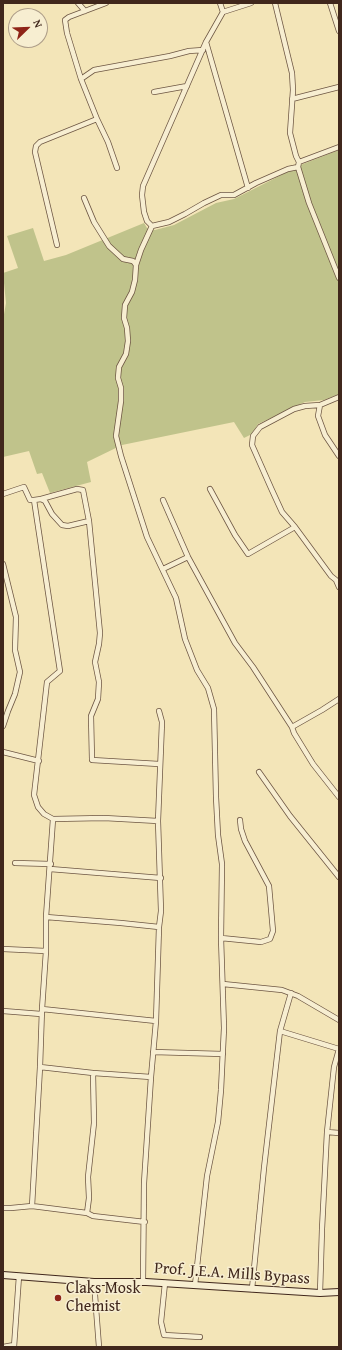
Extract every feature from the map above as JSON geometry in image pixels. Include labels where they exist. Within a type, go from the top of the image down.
[{"type":"street","points":[[78,3],[85,11]]},
{"type":"street","points":[[106,3],[70,16],[65,20],[67,33],[81,79],[108,142],[117,168]]},
{"type":"street","points":[[220,3],[223,12]]},
{"type":"street","points":[[152,226],[147,221],[144,212],[142,195],[144,186],[186,86],[206,42],[223,12],[251,3]]},
{"type":"street","points":[[275,3],[289,59],[293,90],[290,133],[309,203],[339,278]]},
{"type":"street","points":[[330,3],[339,31]]},
{"type":"street","points":[[206,42],[248,188]]},
{"type":"street","points":[[81,79],[94,70],[189,51],[203,50]]},
{"type":"street","points":[[154,92],[186,86]]},
{"type":"street","points":[[292,99],[339,87]]},
{"type":"street","points":[[57,245],[35,152],[36,146],[40,142],[97,119]]},
{"type":"street","points":[[152,226],[169,222],[221,195],[234,195],[339,147]]},
{"type":"street","points":[[84,198],[94,222],[109,246],[123,259],[133,261],[136,265]]},
{"type":"street","points":[[152,226],[141,250],[136,265],[135,280],[132,292],[125,305],[124,318],[127,328],[128,341],[126,354],[120,367],[118,378],[121,388],[121,401],[116,436],[147,537],[176,598],[185,639],[197,670],[208,688],[214,708],[216,797],[218,835],[222,864],[223,1054],[218,1116],[207,1176],[195,1285]]},
{"type":"street","points":[[339,397],[320,405],[305,406],[294,409],[260,427],[253,436],[252,445],[282,512],[295,527],[331,576],[336,580],[339,587]]},
{"type":"street","points":[[320,405],[318,416],[325,435],[339,456]]},
{"type":"street","points":[[3,494],[24,487],[30,500],[34,500],[77,488],[83,490],[89,521],[100,633],[95,662],[99,682],[98,699],[91,716],[92,760],[159,764]]},
{"type":"street","points":[[210,490],[248,554],[295,527]]},
{"type":"street","points":[[41,499],[45,501],[52,514],[62,525],[68,526],[89,521]]},
{"type":"street","points":[[34,500],[60,671],[47,682],[34,795],[38,807],[44,814],[53,819],[104,818],[158,821]]},
{"type":"street","points":[[162,500],[188,557],[235,643],[253,667],[292,727],[294,733],[313,764],[339,797]]},
{"type":"street","points":[[163,569],[188,557]]},
{"type":"street","points":[[3,564],[16,617],[15,650],[20,672],[15,694],[3,726]]},
{"type":"street","points":[[292,727],[339,699]]},
{"type":"street","points":[[143,1282],[145,1222],[144,1183],[156,1021],[159,927],[161,911],[158,821],[159,764],[162,722],[159,711]]},
{"type":"street","points":[[3,752],[39,761]]},
{"type":"street","points":[[259,772],[290,816],[339,877]]},
{"type":"street","points":[[32,1206],[46,951],[46,917],[53,819]]},
{"type":"street","points":[[222,938],[261,942],[270,939],[273,931],[269,886],[245,841],[240,820]]},
{"type":"street","points":[[16,862],[50,867],[161,878]]},
{"type":"street","points":[[46,917],[159,927]]},
{"type":"street","points":[[3,949],[46,951]]},
{"type":"street","points":[[223,984],[269,988],[291,993],[339,1020]]},
{"type":"street","points":[[252,1289],[280,1031],[291,993]]},
{"type":"street","points":[[3,1011],[42,1011],[156,1021]]},
{"type":"street","points":[[280,1031],[339,1049],[334,1067],[327,1132],[320,1293]]},
{"type":"street","points":[[153,1052],[223,1054]]},
{"type":"street","points":[[40,1067],[93,1073],[151,1077]]},
{"type":"street","points":[[87,1212],[89,1198],[88,1177],[94,1123],[93,1073]]},
{"type":"street","points":[[327,1132],[339,1133]]},
{"type":"street","points":[[3,1208],[32,1206],[87,1212],[92,1216],[145,1222]]},
{"type":"street","name":"Prof. J.E.A. Mills Bypass","points":[[3,1275],[94,1282],[143,1282],[320,1293],[339,1292]]},
{"type":"street","points":[[3,1346],[14,1346],[19,1276]]},
{"type":"street","points":[[94,1282],[99,1347]]},
{"type":"street","points":[[165,1283],[161,1322],[164,1335],[200,1337]]},
{"type":"green space","points":[[339,150],[339,394],[324,400],[305,402],[258,424],[252,434],[244,438],[234,422],[122,445],[87,462],[91,482],[50,493],[42,473],[37,474],[29,451],[3,457],[3,320],[6,303],[3,273],[18,268],[7,236],[33,228],[44,261],[66,255],[144,223],[147,228],[155,230],[174,225],[216,203],[234,199],[303,164]]},
{"type":"place","name":"Claks Mosk Chemist","points":[[58,1298]]}]
